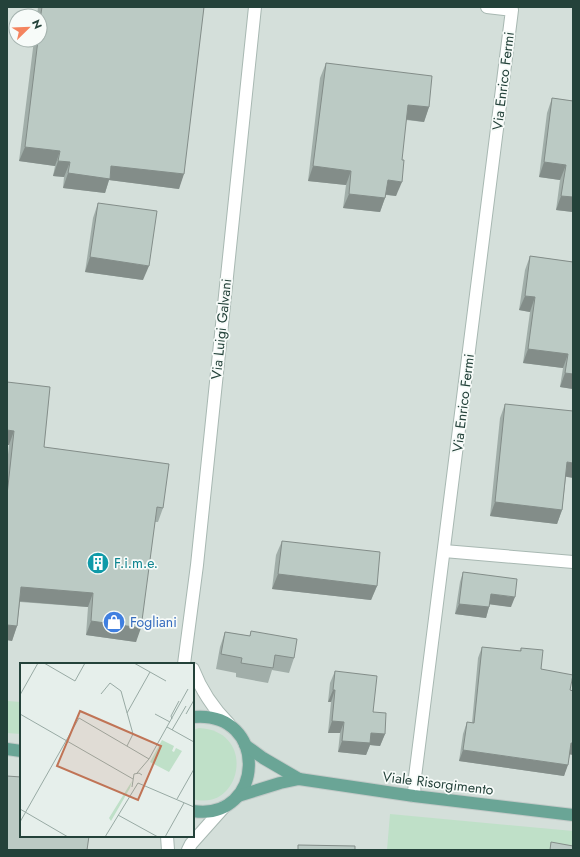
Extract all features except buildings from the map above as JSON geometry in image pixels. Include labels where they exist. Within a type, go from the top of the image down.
[{"type":"main road","points":[[194,717],[204,716],[218,719],[230,725],[239,734],[245,745],[249,758],[249,771],[245,784],[238,796],[224,807],[212,811],[200,813],[194,812]]},
{"type":"main road","name":"Viale Risorgimento","points":[[245,745],[263,758],[299,779]]},
{"type":"main road","points":[[7,749],[20,751]]},
{"type":"main road","name":"Viale Risorgimento","points":[[238,796],[280,783],[299,779],[414,796],[573,815]]},
{"type":"street","name":"Via Luigi Galvani","points":[[184,663],[187,651],[255,7]]},
{"type":"street","name":"Via Enrico Fermi","points":[[414,796],[415,777],[512,10],[487,7]]},
{"type":"street","points":[[444,551],[573,562]]},
{"type":"street","name":"Via Luigi Galvani","points":[[187,651],[191,663]]},
{"type":"street","points":[[194,671],[205,694],[217,713],[230,725]]},
{"type":"street","points":[[188,850],[191,844],[224,807]]},
{"type":"street","points":[[167,837],[168,850]]},
{"type":"shaded area","points":[[7,7],[573,7],[573,850],[7,850]]},
{"type":"green space","points":[[7,701],[20,702],[20,734],[7,733]]},
{"type":"green space","points":[[199,728],[218,732],[230,742],[236,755],[236,770],[232,783],[222,794],[209,800],[194,799],[194,730]]},
{"type":"green space","points":[[390,814],[573,831],[573,850],[387,850]]},
{"type":"place","name":"F.i.m.e.","points":[[98,563]]},
{"type":"place","name":"Fogliani","points":[[114,622]]}]
